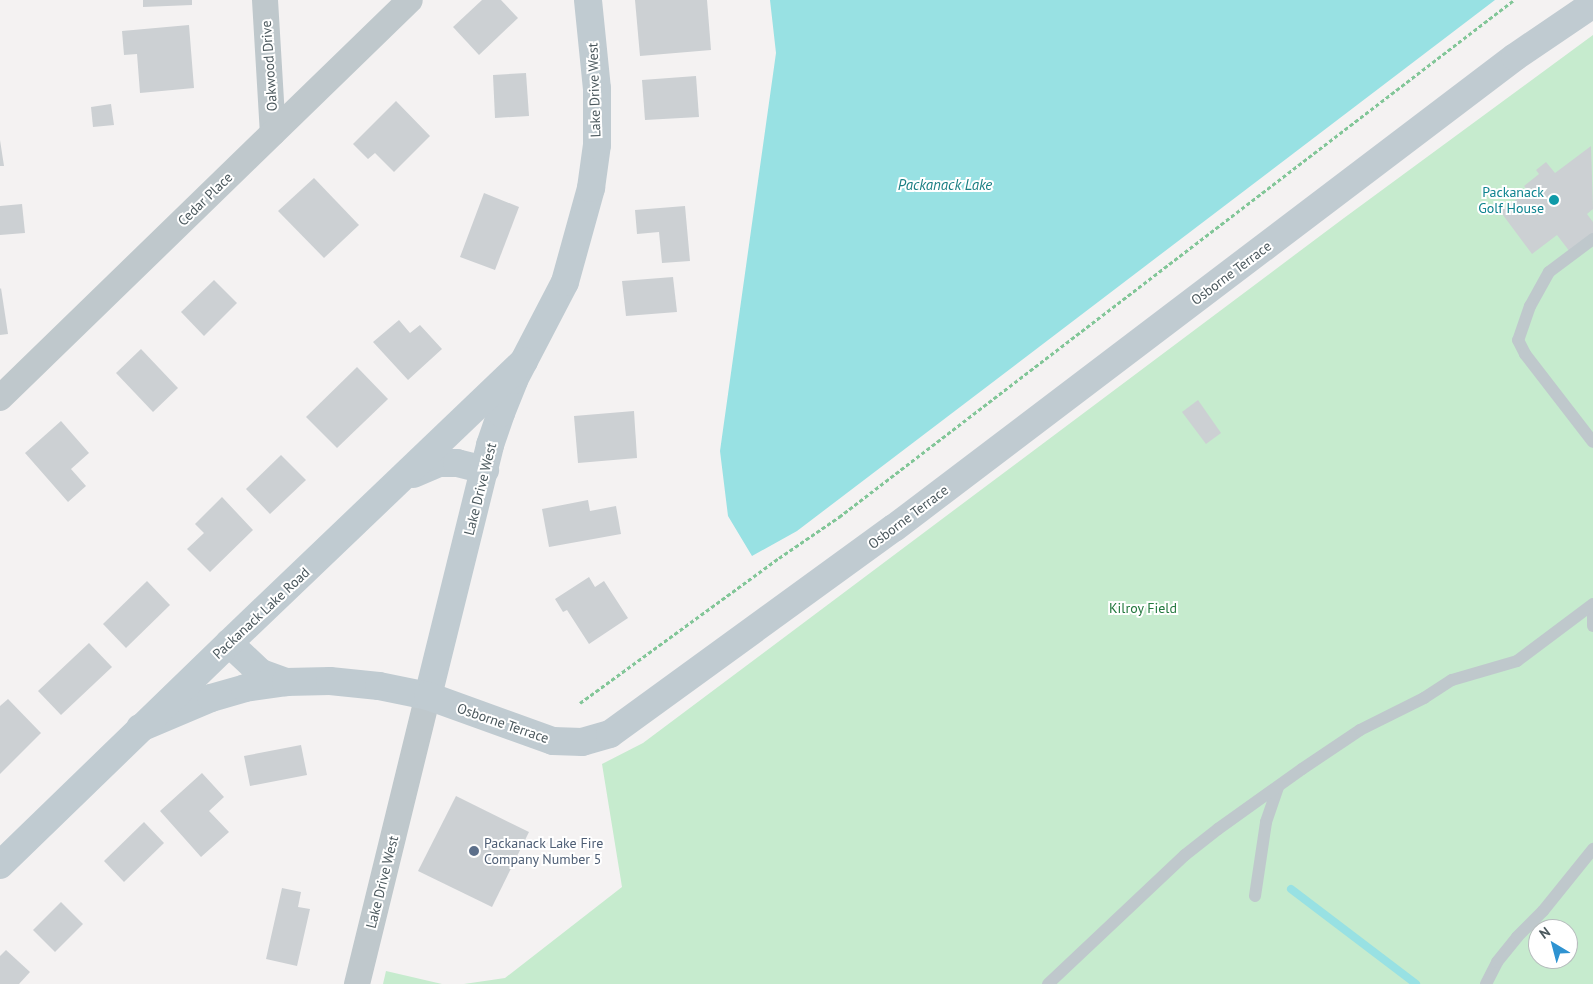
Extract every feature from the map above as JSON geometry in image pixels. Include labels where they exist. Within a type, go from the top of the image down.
[{"type":"street","name":"Oakwood Drive","points":[[265,0],[273,133]]},
{"type":"street","name":"Cedar Place","points":[[0,398],[410,0]]},
{"type":"street","name":"Lake Drive West","points":[[357,984],[484,470],[501,413],[524,361],[565,282],[591,188],[596,144],[597,89],[588,0]]},
{"type":"street","name":"Osborne Terrace","points":[[140,728],[211,698],[245,688],[286,682],[330,681],[379,686],[428,696],[553,741],[582,742],[610,734],[894,528],[1515,57],[1593,4]]},
{"type":"street","name":"Packanack Lake Road","points":[[0,865],[140,728],[405,477],[524,361]]},
{"type":"street","points":[[405,477],[439,463],[457,463],[484,470]]},
{"type":"street","points":[[229,643],[261,672],[286,682]]},
{"type":"lane","points":[[1593,239],[1548,272],[1530,306],[1518,340],[1525,354],[1593,442]]},
{"type":"lane","points":[[1048,984],[1185,855],[1218,829],[1278,787],[1360,730],[1424,698],[1452,680],[1517,660],[1593,604]]},
{"type":"lane","points":[[1593,615],[1593,626]]},
{"type":"lane","points":[[1255,896],[1266,822],[1278,787]]},
{"type":"lane","points":[[1486,984],[1497,962],[1512,943],[1543,912],[1593,849]]},
{"type":"path","points":[[580,703],[779,558],[839,517],[1514,0]]},
{"type":"green space","name":"Kilroy Field","points":[[1593,35],[1593,984],[464,984],[505,978],[622,887],[602,764],[643,743],[1344,218]]},
{"type":"green space","points":[[386,971],[442,984],[383,984]]},
{"type":"water","name":"Packanack Lake","points":[[770,0],[1495,0],[797,531],[752,556],[728,516],[720,451],[776,53]]},
{"type":"building","points":[[143,0],[192,0],[192,5],[143,7]]},
{"type":"building","points":[[482,0],[501,0],[518,18],[479,55],[453,27]]},
{"type":"building","points":[[635,0],[707,0],[711,50],[640,56]]},
{"type":"building","points":[[189,25],[194,88],[140,93],[137,54],[124,55],[122,31]]},
{"type":"building","points":[[526,73],[529,116],[495,118],[493,75]]},
{"type":"building","points":[[696,76],[699,117],[645,120],[642,80]]},
{"type":"building","points":[[396,101],[430,136],[394,172],[375,153],[368,159],[353,144]]},
{"type":"building","points":[[111,104],[114,125],[93,127],[91,107]]},
{"type":"building","points":[[0,140],[4,166],[0,166]]},
{"type":"building","name":"Packanack Golf House","points":[[1591,146],[1593,209],[1587,214],[1593,222],[1593,235],[1570,252],[1557,235],[1532,254],[1500,211],[1528,191],[1524,186],[1539,174],[1536,170],[1546,162],[1555,173]]},
{"type":"building","points":[[314,178],[359,225],[324,258],[278,211]]},
{"type":"building","points":[[484,193],[519,207],[495,270],[460,257]]},
{"type":"building","points":[[22,204],[25,233],[0,235],[0,206]]},
{"type":"building","points":[[685,206],[690,261],[662,263],[659,232],[637,234],[635,210]]},
{"type":"building","points":[[673,277],[677,312],[626,316],[622,281]]},
{"type":"building","points":[[214,280],[237,303],[204,336],[181,312]]},
{"type":"building","points":[[0,289],[8,334],[0,335]]},
{"type":"building","points":[[399,320],[410,333],[420,325],[442,349],[408,380],[373,342]]},
{"type":"building","points":[[141,349],[178,388],[153,412],[116,373]]},
{"type":"building","points":[[357,367],[388,399],[337,448],[306,417]]},
{"type":"building","points":[[1198,400],[1221,433],[1206,444],[1182,412]]},
{"type":"building","points":[[634,411],[637,458],[578,463],[574,416]]},
{"type":"building","points":[[61,421],[89,453],[71,469],[86,486],[68,502],[25,453]]},
{"type":"building","points":[[281,455],[306,480],[270,514],[246,489]]},
{"type":"building","points":[[222,497],[253,530],[210,572],[187,549],[204,533],[195,524]]},
{"type":"building","points":[[588,500],[590,511],[616,506],[621,534],[549,547],[542,509]]},
{"type":"building","points":[[589,577],[595,587],[604,581],[628,618],[589,644],[567,610],[563,612],[555,599]]},
{"type":"building","points":[[147,581],[170,605],[126,648],[103,624]]},
{"type":"building","points":[[89,643],[112,667],[61,715],[38,691]]},
{"type":"building","points":[[8,699],[41,733],[0,774],[0,706]]},
{"type":"building","points":[[301,745],[307,775],[250,786],[244,756]]},
{"type":"building","points":[[202,773],[224,797],[209,811],[229,832],[201,857],[160,811]]},
{"type":"building","name":"Packanack Lake Fire Company Number 5","points":[[456,796],[529,832],[492,907],[418,871]]},
{"type":"building","points":[[144,822],[164,843],[124,882],[104,861]]},
{"type":"building","points":[[282,888],[301,892],[298,907],[310,909],[297,966],[266,959]]},
{"type":"building","points":[[61,902],[83,924],[55,952],[33,930]]},
{"type":"building","points":[[6,950],[30,972],[19,984],[0,984],[0,956]]},
{"type":"waterway","points":[[1291,889],[1416,984]]},
{"type":"place","name":"Packanack Golf House","points":[[1554,200]]},
{"type":"place","name":"Packanack Lake Fire Company Number 5","points":[[474,851]]}]
